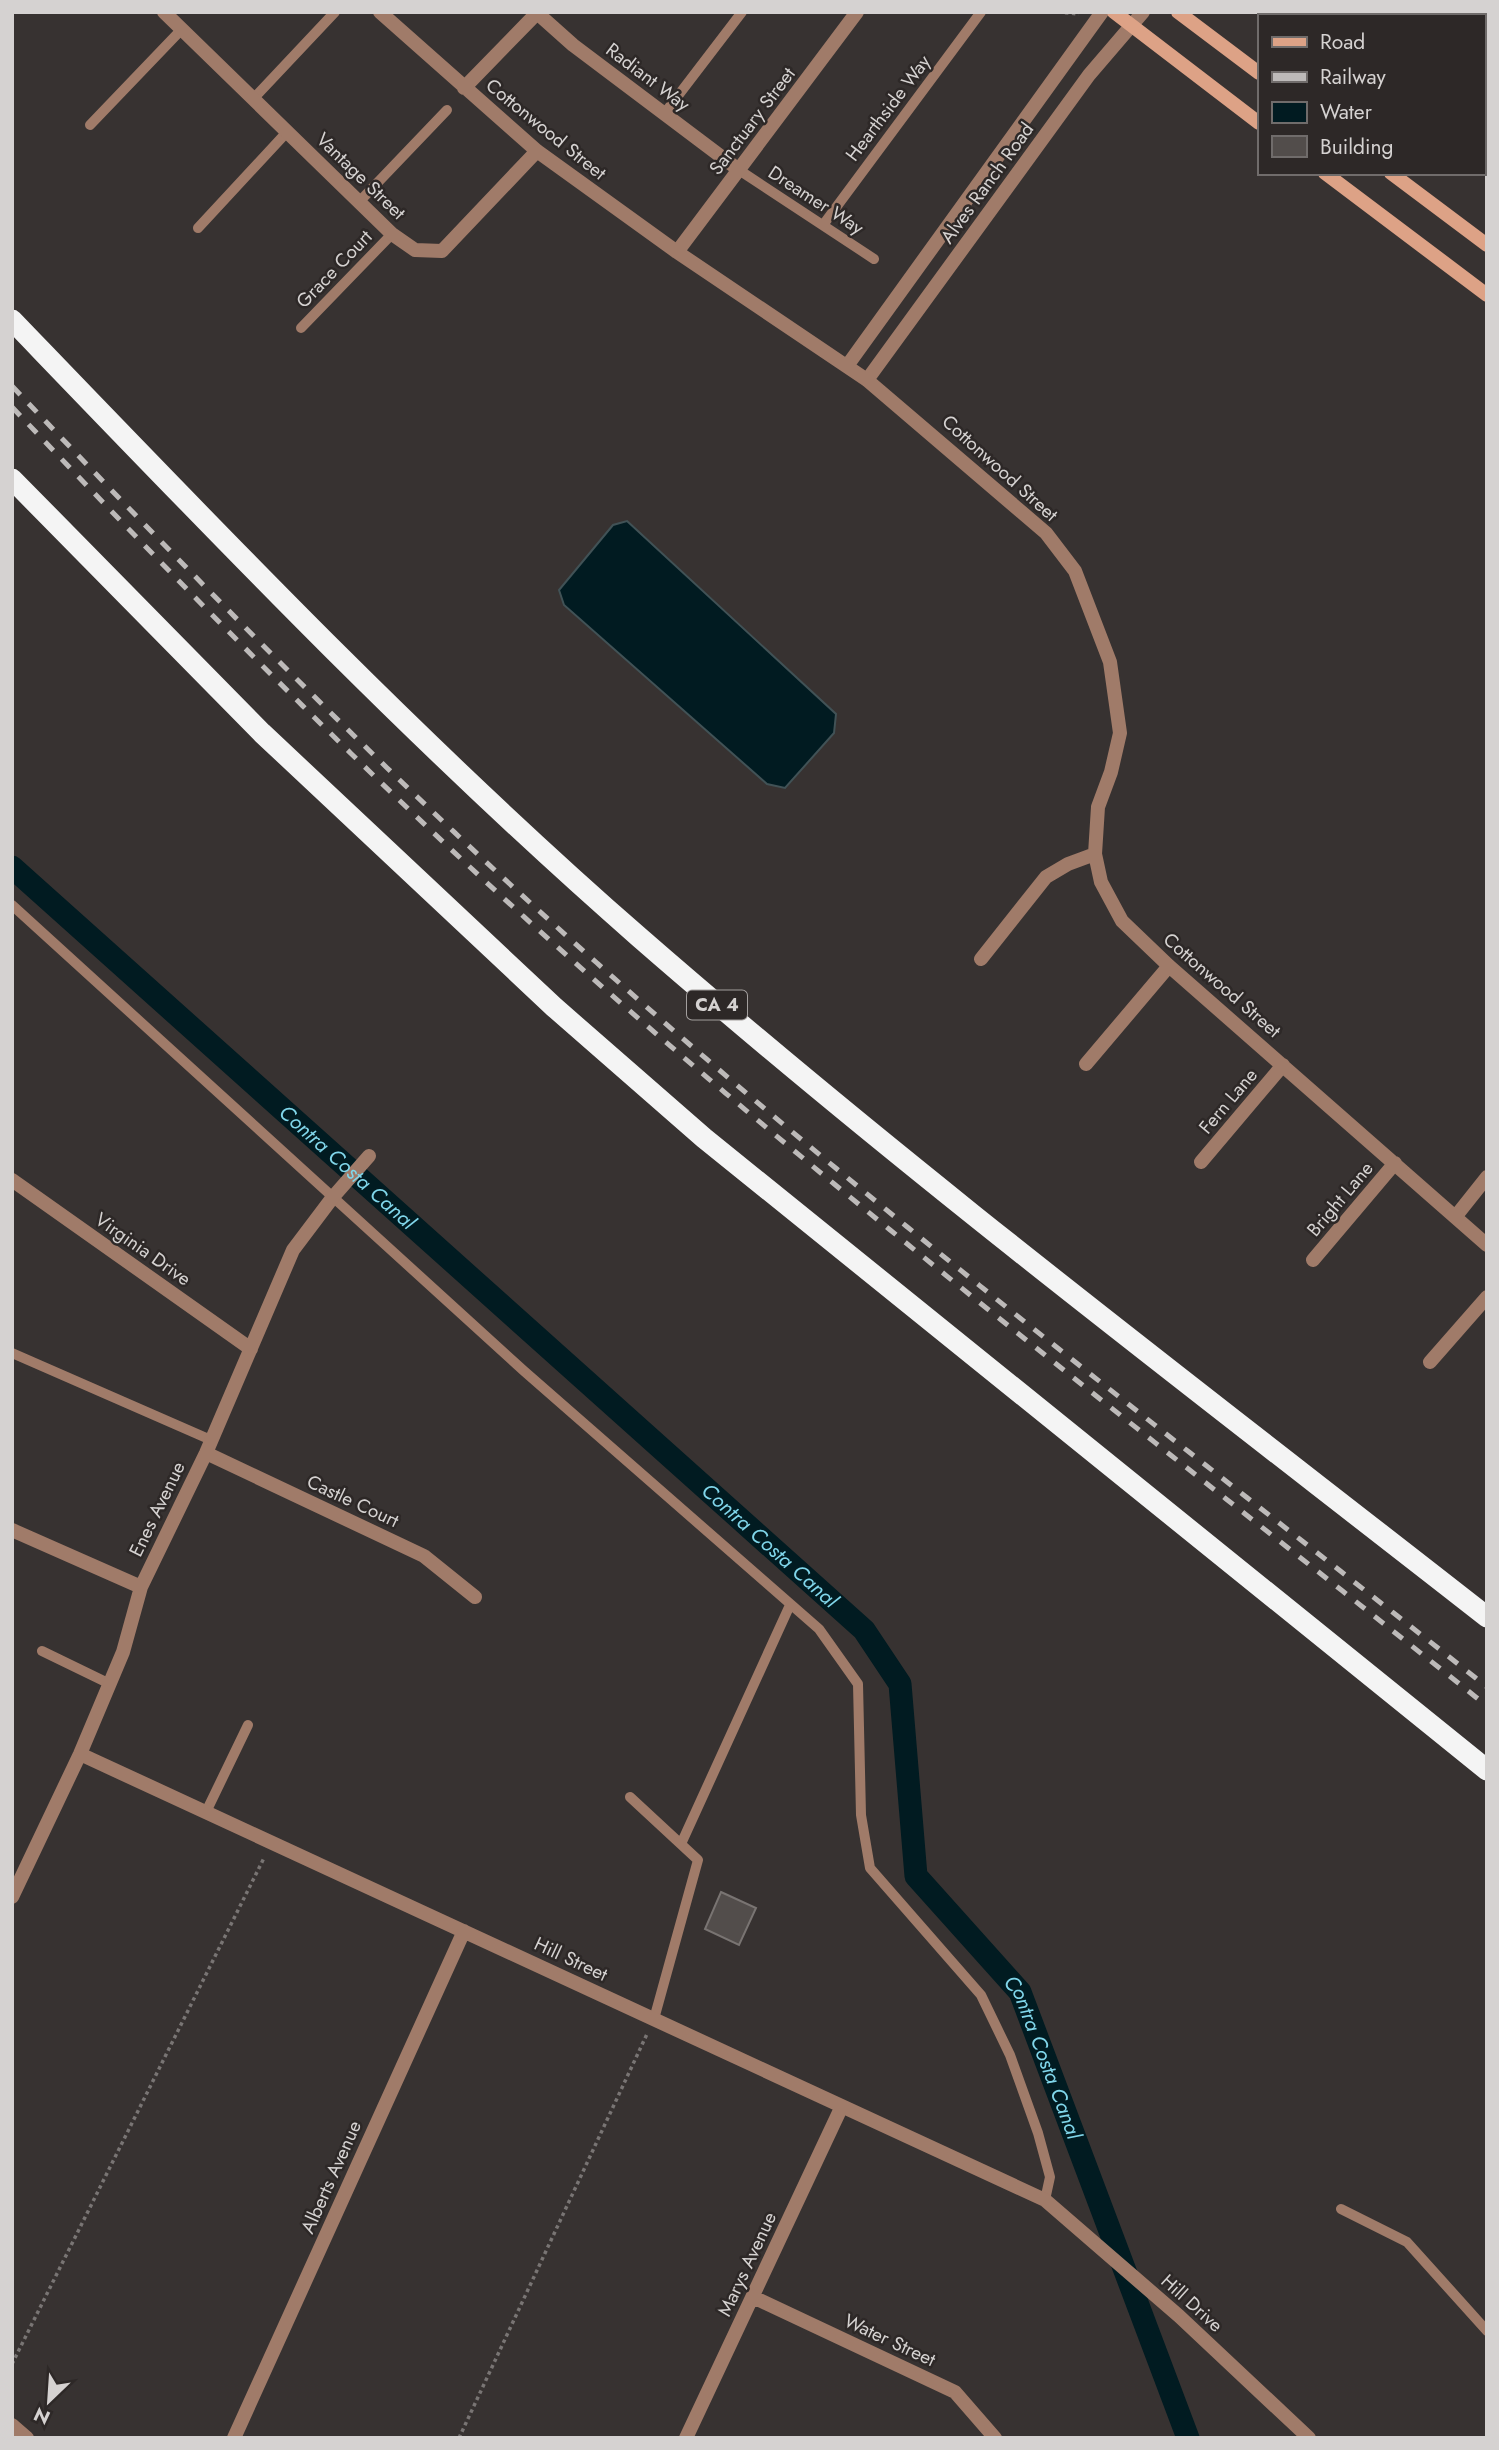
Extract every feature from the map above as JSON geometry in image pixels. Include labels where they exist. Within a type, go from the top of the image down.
[{"type":"highway","name":"CA 4","points":[[12,320],[204,520],[341,657],[634,933],[781,1060],[919,1172],[1487,1617]]},
{"type":"highway","points":[[12,479],[271,743],[564,1016],[715,1147],[1487,1769]]},
{"type":"main road","points":[[1114,12],[1258,122]]},
{"type":"main road","points":[[1178,12],[1258,73]]},
{"type":"main road","points":[[1328,175],[1487,295]]},
{"type":"main road","points":[[1394,175],[1487,245]]},
{"type":"street","name":"Vantage Street","points":[[164,12],[392,234],[415,250],[442,251],[537,151]]},
{"type":"street","name":"Cottonwood Street","points":[[380,12],[537,151],[677,252],[867,380],[1046,533],[1075,571],[1110,662],[1120,733],[1111,772],[1098,807],[1095,854],[1101,882],[1122,921],[1168,966],[1487,1245]]},
{"type":"street","name":"Sanctuary Street","points":[[677,252],[857,12]]},
{"type":"street","name":"Alves Ranch Road","points":[[847,366],[1102,12]]},
{"type":"street","name":"Alves Ranch Road","points":[[867,380],[1089,75],[1143,12]]},
{"type":"street","points":[[464,88],[537,13]]},
{"type":"street","name":"Radiant Way","points":[[537,13],[738,170]]},
{"type":"street","points":[[981,959],[1046,877],[1095,854]]},
{"type":"street","points":[[1086,1064],[1168,966]]},
{"type":"street","name":"Fern Lane","points":[[1202,1162],[1283,1065]]},
{"type":"street","name":"Enes Avenue","points":[[12,1897],[80,1754],[123,1652],[141,1587],[209,1447],[293,1250],[332,1196],[369,1156]]},
{"type":"street","name":"Bright Lane","points":[[1313,1260],[1395,1163]]},
{"type":"street","points":[[1456,1216],[1487,1177]]},
{"type":"street","name":"Virginia Drive","points":[[12,1180],[251,1349]]},
{"type":"street","points":[[1430,1362],[1487,1297]]},
{"type":"street","name":"Castle Court","points":[[209,1447],[424,1556],[475,1597]]},
{"type":"street","points":[[12,1530],[141,1587]]},
{"type":"street","name":"Hill Street","points":[[80,1754],[1045,2200]]},
{"type":"street","name":"Alberts Avenue","points":[[234,2438],[464,1931]]},
{"type":"street","name":"Marys Avenue","points":[[685,2438],[842,2106]]},
{"type":"street","name":"Hill Drive","points":[[1045,2200],[1179,2316],[1309,2438]]},
{"type":"street","name":"Water Street","points":[[752,2297],[955,2392],[995,2438]]},
{"type":"street","points":[[12,2425],[27,2438]]},
{"type":"lane","points":[[253,99],[335,12]]},
{"type":"lane","points":[[664,114],[742,12]]},
{"type":"lane","name":"Hearthside Way","points":[[823,225],[981,12]]},
{"type":"lane","points":[[90,125],[182,29]]},
{"type":"lane","points":[[359,202],[447,110]]},
{"type":"lane","points":[[198,228],[286,132]]},
{"type":"lane","name":"Dreamer Way","points":[[738,170],[874,259]]},
{"type":"lane","name":"Grace Court","points":[[301,328],[392,234]]},
{"type":"lane","points":[[12,905],[524,1371],[818,1629],[858,1684],[860,1815],[870,1868],[981,1995],[1010,2055],[1038,2133],[1050,2177],[1045,2200]]},
{"type":"lane","points":[[12,1353],[209,1447]]},
{"type":"lane","points":[[681,1844],[790,1605]]},
{"type":"lane","points":[[42,1651],[110,1684]]},
{"type":"lane","points":[[206,1812],[247,1725]]},
{"type":"lane","points":[[630,1797],[698,1860],[654,2019]]},
{"type":"lane","points":[[1341,2209],[1407,2242],[1487,2331]]},
{"type":"path","points":[[1058,12],[1074,16],[1087,12]]},
{"type":"path","points":[[12,2364],[272,1842]]},
{"type":"path","points":[[459,2438],[654,2019]]},
{"type":"water","points":[[627,521],[836,714],[834,733],[785,788],[767,784],[564,605],[559,590],[613,525]]},
{"type":"building","points":[[721,1892],[756,1908],[739,1945],[705,1929]]},
{"type":"waterway","name":"Contra Costa Canal","points":[[12,867],[864,1630],[900,1684],[916,1876],[1020,1992],[1188,2438]]},
{"type":"railway","points":[[12,386],[298,681],[446,824],[597,963],[705,1058],[925,1241],[1487,1687]]},
{"type":"railway","points":[[12,407],[152,553],[367,769],[590,976],[699,1071],[921,1255],[1487,1706]]}]
